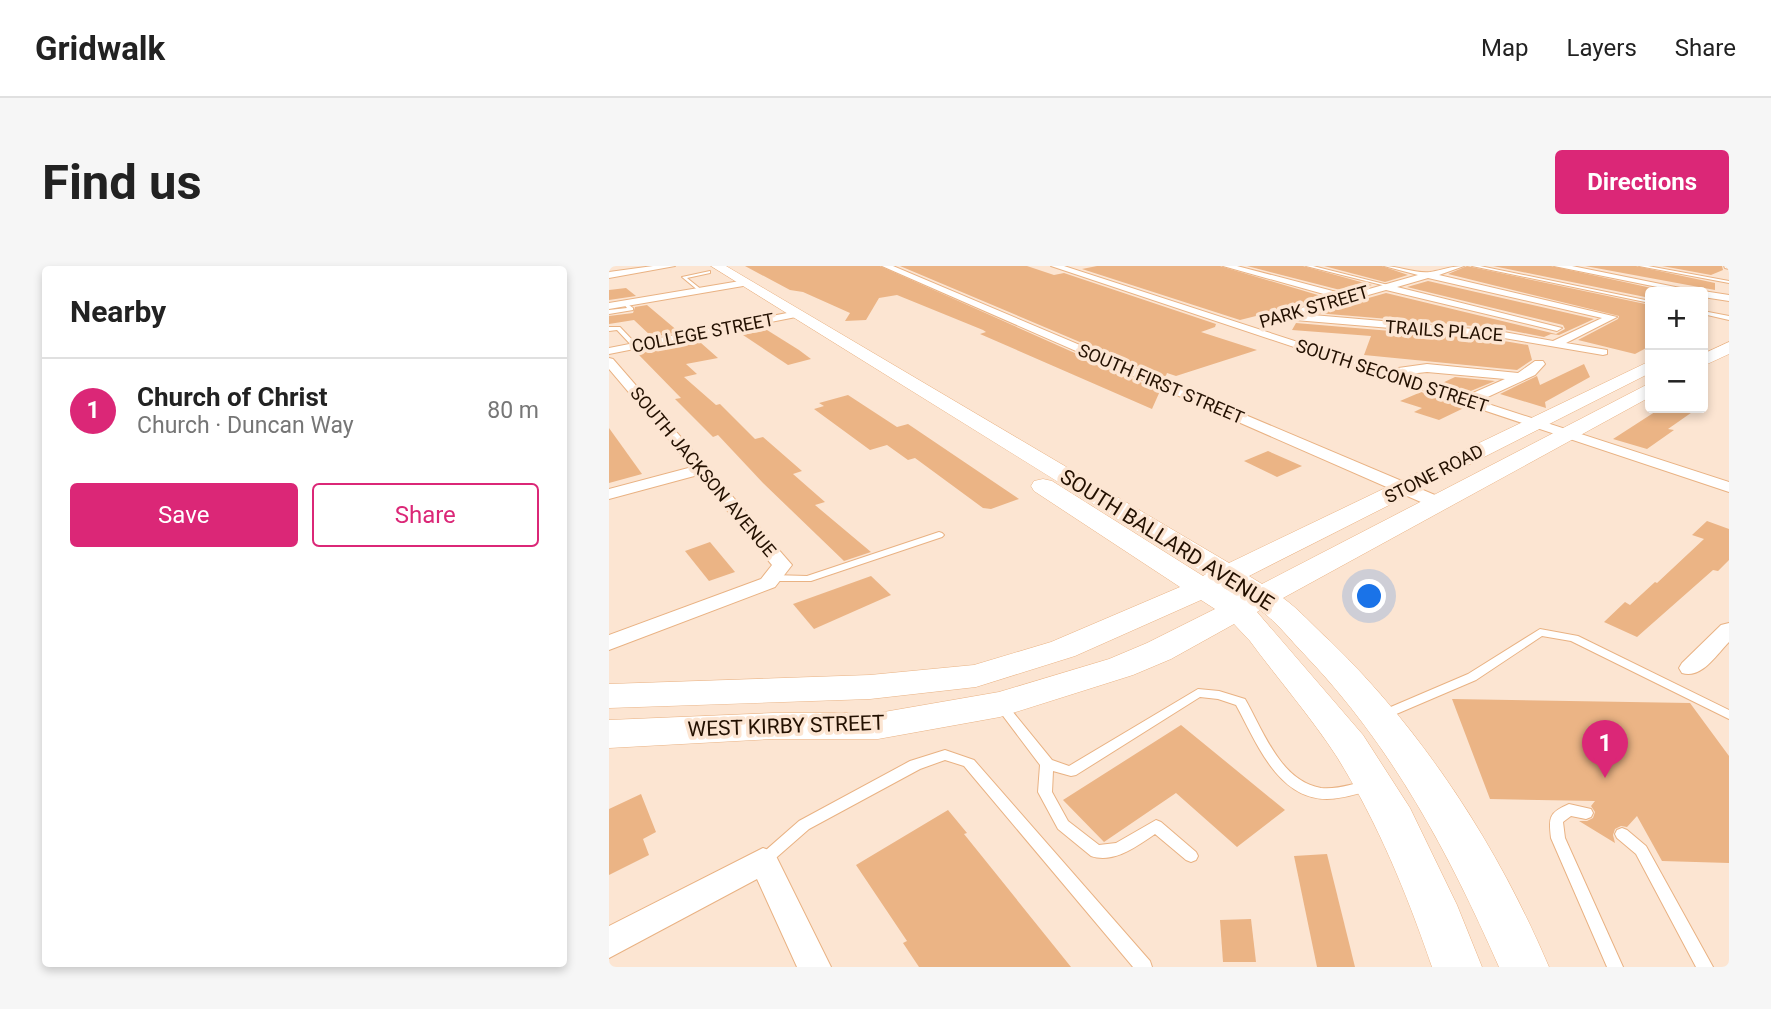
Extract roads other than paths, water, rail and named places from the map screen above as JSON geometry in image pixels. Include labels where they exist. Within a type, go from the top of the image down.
[{"type":"main road","name":"SOUTH BALLARD AVENUE","points":[[706,274],[737,285],[916,385],[1229,590],[1336,667],[1380,716],[1436,798],[1487,890],[1524,967]]},
{"type":"main road","name":"SOUTH BALLARD AVENUE","points":[[789,316],[894,390],[1229,590],[1349,745],[1395,820],[1434,905],[1457,967]]},
{"type":"main road","points":[[1708,355],[1727,331]]},
{"type":"main road","name":"STONE ROAD","points":[[1229,590],[1405,489],[1645,369]]},
{"type":"main road","points":[[894,390],[916,385]]},
{"type":"main road","name":"STONE ROAD","points":[[1229,590],[1436,502],[1645,391]]},
{"type":"main road","name":"WEST KIRBY STREET","points":[[609,696],[870,687],[976,676],[1063,649],[1229,590]]},
{"type":"main road","name":"WEST KIRBY STREET","points":[[609,734],[773,726],[878,726],[1000,704],[1121,667],[1159,651],[1229,590]]},
{"type":"street","points":[[609,275],[671,266]]},
{"type":"street","name":"SOUTH FIRST STREET","points":[[886,266],[1436,502]]},
{"type":"street","name":"SOUTH SECOND STREET","points":[[1055,266],[1729,486]]},
{"type":"street","points":[[1227,266],[1347,298]]},
{"type":"street","points":[[1388,266],[1612,317],[1555,344]]},
{"type":"street","name":"PARK STREET","points":[[1269,320],[1460,266]]},
{"type":"street","points":[[1557,266],[1668,287]]},
{"type":"street","points":[[609,306],[625,303],[706,274]]},
{"type":"street","name":"PARK STREET","points":[[1388,286],[1557,328]]},
{"type":"street","points":[[1708,295],[1729,298]]},
{"type":"street","name":"COLLEGE STREET","points":[[609,351],[789,316]]},
{"type":"street","name":"TRAILS PLACE","points":[[1283,316],[1498,334],[1570,349],[1603,352]]},
{"type":"street","name":"PARK STREET","points":[[1243,327],[1256,324]]},
{"type":"street","name":"SOUTH JACKSON AVENUE","points":[[609,362],[782,565],[770,580]]},
{"type":"street","points":[[1467,401],[1531,372],[1539,364]]},
{"type":"street","name":"TRAILS PLACE","points":[[1384,373],[1427,368],[1520,377]]},
{"type":"street","points":[[609,494],[702,469]]},
{"type":"street","points":[[609,643],[770,580]]},
{"type":"street","points":[[1690,668],[1729,630]]},
{"type":"street","points":[[609,943],[763,860],[814,967]]},
{"type":"lane","points":[[1308,266],[1388,286]]},
{"type":"lane","points":[[1474,266],[1645,301]]},
{"type":"lane","points":[[1641,266],[1729,282]]},
{"type":"lane","points":[[609,312],[631,309],[625,303]]},
{"type":"lane","points":[[1708,317],[1727,331]]},
{"type":"lane","points":[[609,329],[618,328],[635,346]]},
{"type":"lane","points":[[770,580],[808,579],[939,536]]},
{"type":"lane","points":[[1380,716],[1472,677],[1540,632],[1573,638],[1729,715]]},
{"type":"lane","points":[[1000,704],[1047,764],[1071,771],[1198,693],[1219,695],[1241,702],[1277,767],[1293,783],[1322,793],[1373,785]]},
{"type":"lane","points":[[763,860],[804,825],[915,765],[945,755],[969,763],[1144,967]]},
{"type":"lane","points":[[1047,764],[1045,792],[1063,825],[1096,852],[1119,849],[1156,826],[1191,856]]},
{"type":"lane","points":[[1586,813],[1569,810],[1556,820],[1558,838],[1615,967]]},
{"type":"lane","points":[[1622,834],[1641,850],[1705,967]]},
{"type":"place","name":"Church of Christ","points":[[1605,778]]}]
